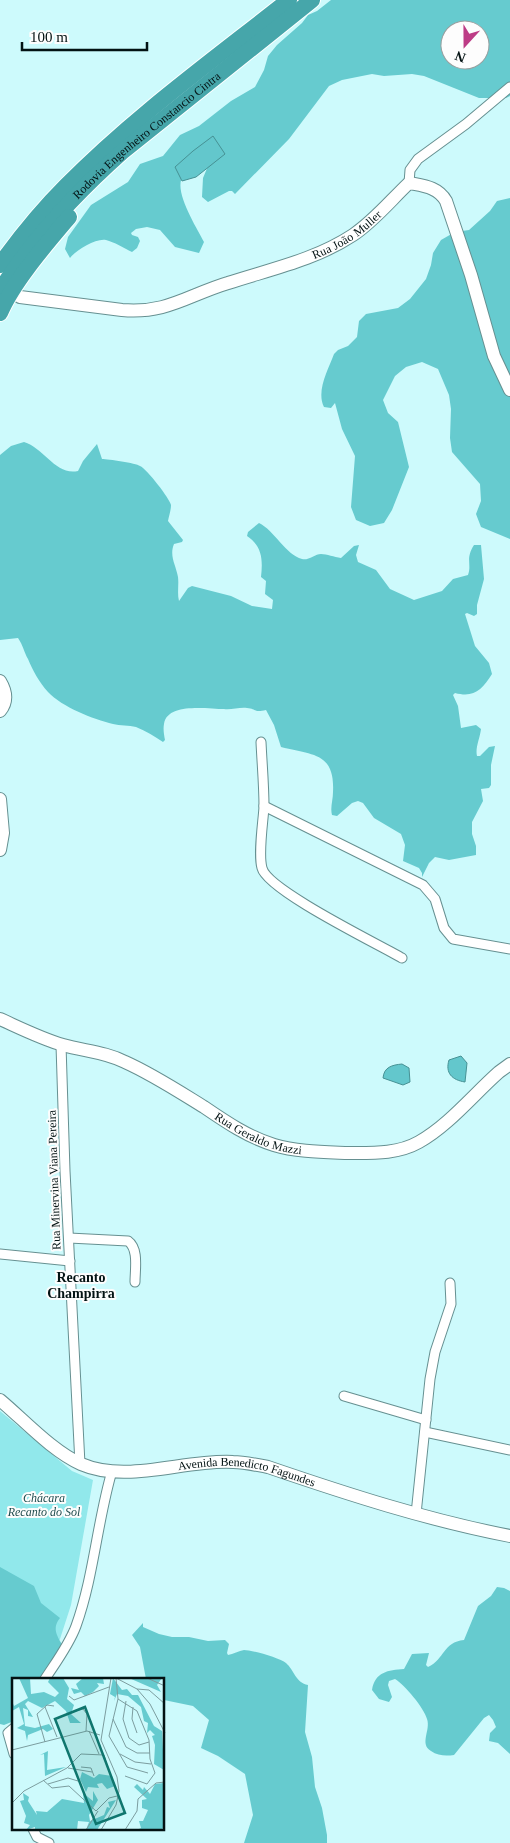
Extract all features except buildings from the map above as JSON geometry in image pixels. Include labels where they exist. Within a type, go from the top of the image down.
[{"type":"highway","name":"Rodovia Engenheiro Constancio Cintra","points":[[0,265],[41,213],[94,159],[149,111],[289,0]]},
{"type":"highway","name":"Rodovia Engenheiro Constancio Cintra","points":[[4,301],[51,239],[122,152],[312,0]]},
{"type":"street","points":[[510,87],[466,124],[418,158],[410,170],[409,183],[435,189],[442,194],[446,201],[471,275],[494,356],[510,390]]},
{"type":"street","name":"Rua João Muller","points":[[4,301],[37,300],[138,312],[167,306],[227,283],[294,264],[336,245],[364,227],[409,183]]},
{"type":"street","points":[[0,681],[6,698],[1,712]]},
{"type":"street","points":[[261,742],[264,806],[262,870],[270,881],[296,899],[402,958]]},
{"type":"street","points":[[0,799],[3,833],[0,850]]},
{"type":"street","points":[[264,806],[423,885],[435,899],[444,928],[453,939],[510,949]]},
{"type":"street","name":"Rua Geraldo Mazzi","points":[[0,1019],[61,1045],[110,1056],[125,1062],[174,1088],[237,1129],[255,1138],[275,1145],[332,1153],[368,1153],[406,1148],[436,1131],[510,1064]]},
{"type":"street","name":"Rua Minervina Viana Pereira","points":[[61,1045],[80,1464]]},
{"type":"street","points":[[69,1238],[128,1241],[134,1251],[135,1282]]},
{"type":"street","points":[[0,1254],[70,1261]]},
{"type":"street","points":[[416,1514],[432,1364],[451,1304],[450,1283]]},
{"type":"street","points":[[344,1396],[426,1420]]},
{"type":"street","name":"Avenida Benedicto Fagundes","points":[[0,1400],[64,1454],[80,1464],[96,1469],[134,1471],[215,1462],[252,1464],[268,1467],[457,1526],[510,1536]]},
{"type":"street","points":[[425,1432],[510,1450]]},
{"type":"street","points":[[46,1678],[68,1644],[76,1626],[86,1590],[100,1517],[112,1471]]},
{"type":"street","points":[[12,1730],[8,1733],[12,1747]]},
{"type":"street","points":[[34,1830],[37,1837],[49,1843]]},
{"type":"green space","name":"Chácara Recanto do Sol","points":[[0,1411],[72,1471],[93,1480],[71,1605],[60,1639],[38,1678],[12,1678],[12,1685],[0,1720]]},
{"type":"shaded area","points":[[331,0],[510,0],[510,96],[506,98],[479,98],[424,76],[412,74],[384,76],[372,74],[342,80],[329,86],[289,139],[235,194],[229,191],[208,202],[202,197],[203,178],[213,154],[184,175],[181,181],[183,198],[204,242],[199,253],[175,247],[160,230],[147,227],[136,229],[131,233],[138,237],[140,241],[137,248],[132,252],[112,242],[102,240],[86,245],[70,258],[65,249],[68,237],[91,205],[128,182],[140,164],[163,156],[180,135],[199,126],[231,101],[255,87],[264,70],[268,56],[308,15],[317,11]]},
{"type":"shaded area","points":[[213,136],[225,154],[196,177],[182,181],[175,167]]},
{"type":"shaded area","points":[[510,198],[510,539],[481,527],[476,514],[481,501],[480,484],[452,452],[449,395],[438,369],[422,362],[406,367],[395,376],[383,400],[388,413],[398,422],[409,467],[392,510],[384,523],[370,526],[356,520],[351,507],[355,456],[342,429],[335,403],[331,408],[324,407],[321,394],[334,354],[348,346],[357,337],[359,321],[366,314],[398,308],[410,299],[426,279],[433,253],[441,240],[455,232],[469,230],[490,211],[497,201]]},
{"type":"shaded area","points":[[24,442],[38,450],[57,466],[70,471],[78,471],[83,461],[97,444],[102,459],[137,465],[148,473],[170,502],[171,507],[168,521],[183,540],[174,544],[172,553],[178,577],[179,601],[188,588],[192,586],[231,596],[252,606],[272,609],[273,600],[265,594],[266,581],[261,577],[262,564],[259,549],[247,536],[248,532],[259,523],[270,531],[285,548],[296,557],[302,559],[321,554],[341,558],[354,546],[359,545],[356,555],[358,562],[376,570],[390,589],[414,600],[442,591],[453,579],[468,575],[471,550],[474,545],[481,545],[484,579],[477,605],[477,614],[474,616],[465,614],[475,646],[489,663],[492,674],[477,691],[467,694],[455,693],[453,695],[458,706],[461,728],[476,725],[481,729],[477,756],[480,756],[489,747],[495,746],[491,765],[491,785],[489,788],[481,789],[483,801],[472,822],[476,855],[449,860],[435,857],[429,863],[422,877],[419,868],[403,861],[405,845],[401,834],[374,818],[363,803],[358,801],[352,803],[337,816],[332,815],[333,779],[326,762],[312,754],[281,747],[274,725],[266,710],[257,711],[250,708],[189,708],[172,712],[164,724],[165,740],[163,742],[136,727],[113,724],[87,716],[61,703],[48,692],[36,676],[18,638],[0,640],[0,455],[11,446]]},
{"type":"shaded area","points":[[461,1056],[467,1063],[465,1082],[453,1078],[448,1069],[449,1060]]},
{"type":"shaded area","points":[[402,1064],[409,1068],[410,1082],[403,1085],[383,1078],[385,1071],[389,1067]]},
{"type":"shaded area","points":[[0,1567],[34,1586],[41,1603],[60,1618],[56,1629],[64,1648],[60,1665],[52,1678],[12,1678],[12,1722],[4,1725],[0,1724]]},
{"type":"shaded area","points":[[497,1587],[510,1591],[510,1754],[498,1743],[489,1741],[490,1733],[496,1727],[489,1715],[484,1718],[454,1755],[436,1754],[426,1745],[427,1719],[409,1691],[395,1679],[389,1681],[388,1685],[392,1697],[389,1702],[379,1699],[372,1690],[374,1684],[376,1679],[383,1673],[404,1669],[412,1654],[429,1653],[426,1665],[428,1667],[434,1664],[448,1647],[457,1641],[464,1640],[478,1606],[491,1596]]},
{"type":"shaded area","points":[[143,1623],[143,1627],[172,1637],[189,1637],[208,1641],[225,1640],[229,1644],[228,1655],[244,1650],[278,1659],[289,1666],[301,1682],[308,1685],[305,1732],[312,1757],[315,1787],[322,1808],[327,1843],[244,1843],[253,1815],[245,1774],[218,1756],[201,1748],[209,1720],[193,1706],[165,1700],[165,1678],[146,1678],[140,1647],[132,1635]]},
{"type":"district","name":"Recanto Champirra","points":[[81,1286]]}]
